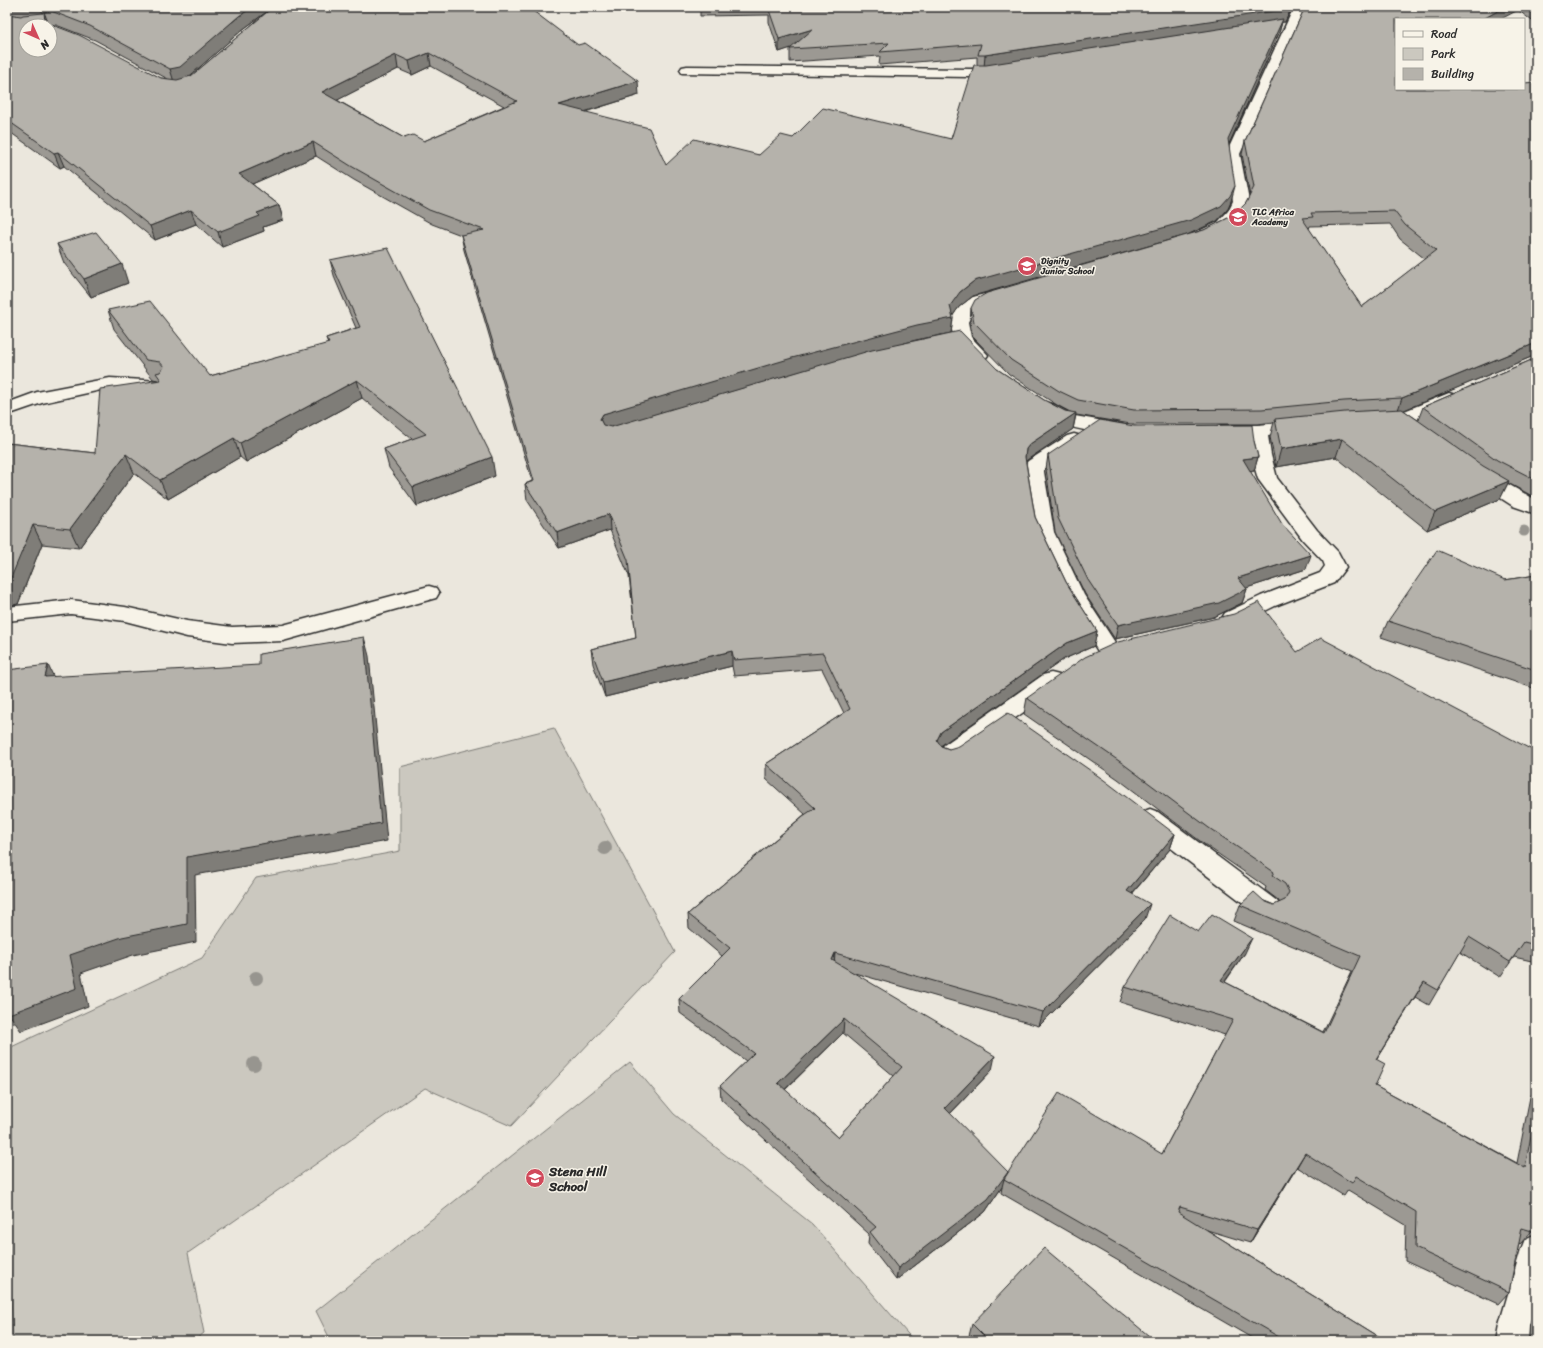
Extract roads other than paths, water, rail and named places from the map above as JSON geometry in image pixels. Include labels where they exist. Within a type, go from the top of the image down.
[{"type":"street","points":[[1194,239],[1224,225],[1235,213],[1241,201],[1233,154],[1284,28],[1300,7]]},
{"type":"street","points":[[687,70],[971,73],[1015,68]]},
{"type":"street","points":[[990,367],[956,340],[959,322],[965,310],[979,301],[1018,290]]},
{"type":"street","points":[[7,409],[37,398],[110,383],[160,386]]},
{"type":"street","points":[[1370,422],[1400,420],[1464,393]]},
{"type":"street","points":[[1037,402],[1070,421],[1092,426],[1139,432]]},
{"type":"street","points":[[1400,420],[1419,434]]},
{"type":"street","points":[[1092,426],[1070,443],[1034,465],[1034,472],[1044,532],[1074,597],[1109,650]]},
{"type":"street","points":[[1202,432],[1258,431],[1317,426]]},
{"type":"street","points":[[1214,626],[1268,601],[1327,578],[1336,567],[1331,557],[1310,535],[1268,479],[1261,455],[1258,431]]},
{"type":"street","points":[[1462,466],[1520,501],[1536,508]]},
{"type":"street","points":[[7,614],[71,607],[125,614],[188,629],[232,635],[283,633],[429,593]]},
{"type":"street","points":[[1087,660],[1109,650],[1132,645]]},
{"type":"street","points":[[948,754],[1067,670]]},
{"type":"street","points":[[1005,714],[1025,728]]},
{"type":"street","points":[[1135,807],[1268,908]]},
{"type":"street","points":[[1512,1341],[1514,1325],[1536,1249]]},
{"type":"place","name":"TLC Africa Academy","points":[[1238,217]]},
{"type":"place","name":"Dignity Junior School","points":[[1027,266]]},
{"type":"place","name":"Stena Hill School","points":[[535,1178]]}]
